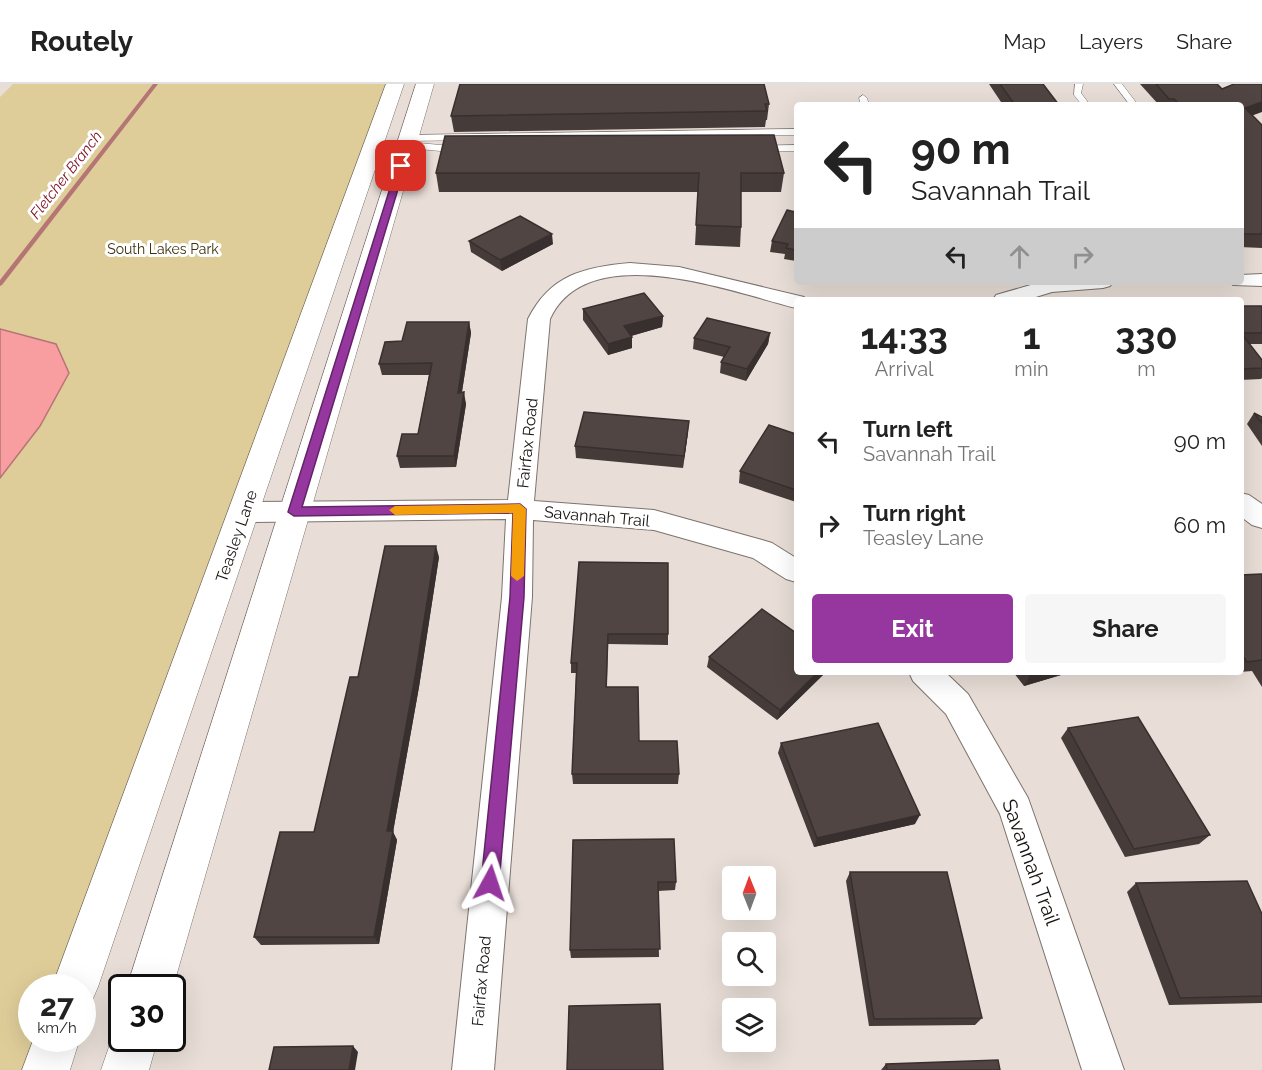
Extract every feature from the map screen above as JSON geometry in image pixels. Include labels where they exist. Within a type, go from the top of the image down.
[{"type":"main road","name":"Teasley Lane","points":[[80,974],[395,84]]},
{"type":"main road","points":[[154,974],[425,84]]},
{"type":"main road","points":[[46,1070],[52,1052]]},
{"type":"main road","points":[[125,1070],[131,1052]]},
{"type":"street","name":"Fairfax Road","points":[[473,1070],[517,597],[520,509],[539,318],[543,304],[572,281],[598,273],[648,270],[689,274],[794,301]]},
{"type":"street","points":[[1244,281],[1262,280]]},
{"type":"street","points":[[1014,297],[1050,286],[1063,285]]},
{"type":"street","points":[[1244,505],[1262,518]]},
{"type":"street","name":"Savannah Trail","points":[[244,512],[520,509],[654,520],[762,549],[794,570]]},
{"type":"street","name":"Savannah Trail","points":[[927,675],[957,704],[1016,809],[1102,1070]]},
{"type":"lane","points":[[1078,84],[1077,93],[1084,102]]},
{"type":"lane","points":[[1118,84],[1132,102]]},
{"type":"lane","points":[[374,142],[794,132]]},
{"type":"lane","points":[[408,141],[478,150]]},
{"type":"lane","points":[[749,149],[794,148]]},
{"type":"green space","name":"South Lakes Park","points":[[13,84],[394,84],[81,974],[18,974],[18,1052],[53,1052],[47,1070],[0,1070],[0,97]]},
{"type":"shaded area","points":[[0,329],[56,344],[69,373],[40,426],[0,478]]},
{"type":"building","points":[[460,84],[764,84],[769,104],[765,104],[767,111],[451,116]]},
{"type":"building","points":[[1000,84],[1043,84],[1057,102],[1013,102]]},
{"type":"building","points":[[1156,84],[1217,84],[1222,89],[1234,84],[1262,84],[1262,102],[1245,108],[1262,125],[1262,234],[1244,234],[1244,102],[1177,102],[1169,99]]},
{"type":"building","points":[[774,135],[784,173],[741,173],[741,227],[696,225],[699,173],[436,173],[445,136]]},
{"type":"building","points":[[787,210],[794,212],[794,250],[786,248],[788,244],[772,241]]},
{"type":"building","points":[[520,216],[552,234],[500,260],[469,241]]},
{"type":"building","points":[[644,293],[663,316],[624,326],[632,337],[608,344],[583,309]]},
{"type":"building","points":[[1244,306],[1262,306],[1262,333],[1244,333]]},
{"type":"building","points":[[707,318],[770,333],[747,369],[721,362],[730,347],[694,338]]},
{"type":"building","points":[[407,322],[469,322],[458,393],[464,392],[454,456],[397,456],[402,434],[418,434],[432,363],[379,364],[385,342],[402,341]]},
{"type":"building","points":[[1244,337],[1262,360],[1262,368],[1244,369]]},
{"type":"building","points":[[584,412],[689,421],[684,456],[575,446]]},
{"type":"building","points":[[1254,413],[1262,417],[1262,423]]},
{"type":"building","points":[[769,425],[794,433],[794,489],[740,471]]},
{"type":"building","points":[[385,546],[436,546],[387,831],[393,831],[374,937],[254,937],[280,832],[314,832],[350,677],[358,677]]},
{"type":"building","points":[[579,562],[668,563],[668,634],[608,634],[606,687],[638,687],[639,741],[677,741],[679,774],[572,774],[577,663],[571,663]]},
{"type":"building","points":[[1262,574],[1262,660],[1247,662],[1244,658],[1244,575]]},
{"type":"building","points":[[762,609],[794,632],[794,675],[815,675],[780,710],[709,657]]},
{"type":"building","points":[[1138,717],[1210,835],[1134,849],[1068,728]]},
{"type":"building","points":[[878,723],[920,815],[817,838],[781,743]]},
{"type":"building","points":[[674,839],[676,882],[658,882],[660,949],[570,950],[573,840]]},
{"type":"building","points":[[850,872],[947,872],[982,1018],[874,1019]]},
{"type":"building","points":[[1247,881],[1262,914],[1262,996],[1180,998],[1136,883]]},
{"type":"building","points":[[660,1004],[663,1070],[567,1070],[569,1006]]},
{"type":"building","points":[[353,1046],[349,1070],[269,1070],[274,1047]]},
{"type":"building","points":[[998,1060],[1000,1070],[887,1070],[886,1064]]},
{"type":"waterway","name":"Fletcher Branch","points":[[0,284],[156,84]]},
{"type":"slow traffic","points":[[395,510],[520,509],[517,576]]},
{"type":"route","points":[[401,166],[294,512],[520,509],[517,597],[490,883]]}]
